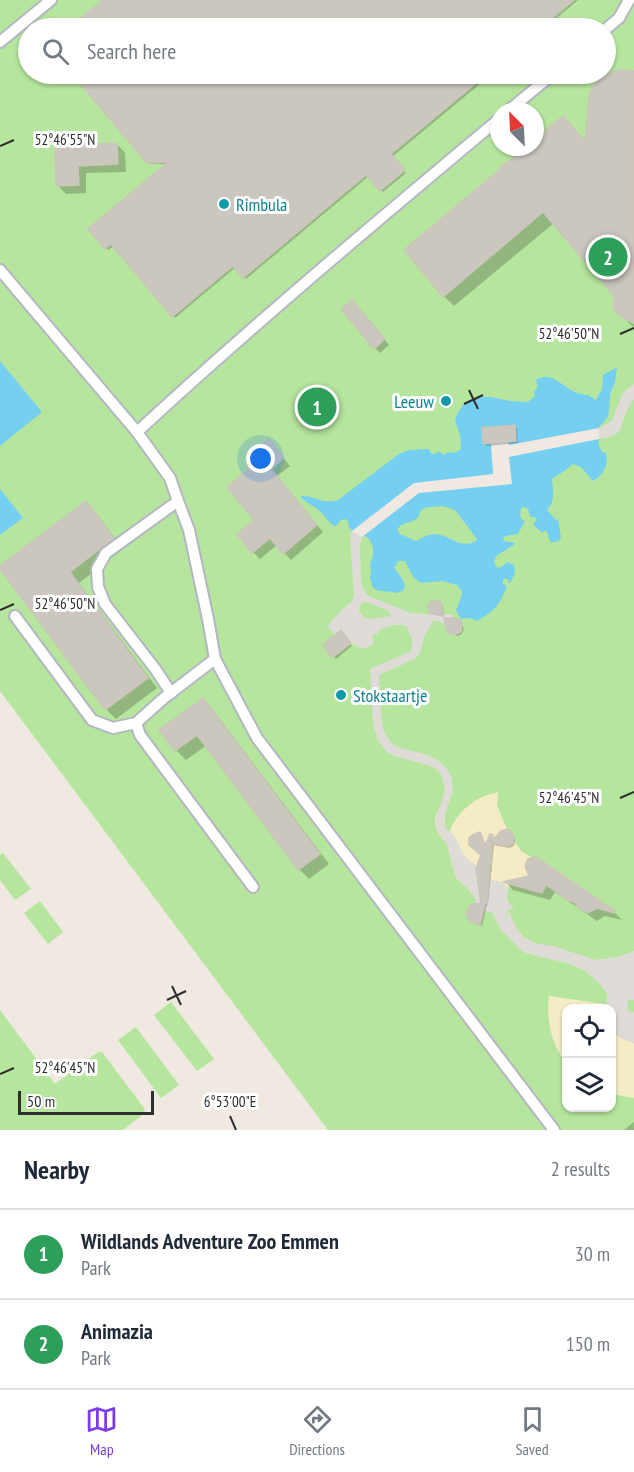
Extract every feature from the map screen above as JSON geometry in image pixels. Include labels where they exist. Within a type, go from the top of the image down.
[{"type":"lane","points":[[29,18],[51,0]]},
{"type":"lane","points":[[616,21],[629,0]]},
{"type":"lane","points":[[0,42],[18,27]]},
{"type":"lane","points":[[519,102],[540,84]]},
{"type":"lane","points":[[137,432],[216,360],[490,126]]},
{"type":"lane","points":[[0,270],[137,432],[170,478],[189,530],[215,659],[257,738],[554,1130]]},
{"type":"lane","points":[[171,693],[105,604],[98,588],[97,569],[106,553],[178,501]]},
{"type":"lane","points":[[15,616],[92,720],[113,728],[136,723],[215,659]]},
{"type":"lane","points":[[136,723],[140,735],[253,887]]},
{"type":"green space","points":[[0,0],[634,0],[634,1130],[328,1130],[0,691]]},
{"type":"green space","points":[[3,853],[31,889],[15,900],[0,880],[0,855]]},
{"type":"green space","points":[[40,901],[63,932],[48,944],[24,913]]},
{"type":"green space","points":[[171,1002],[214,1059],[197,1071],[154,1015]]},
{"type":"green space","points":[[0,1010],[55,1084],[98,1052],[102,1052],[144,1108],[145,1113],[123,1130],[0,1130]]},
{"type":"green space","points":[[136,1027],[179,1085],[161,1098],[118,1040]]},
{"type":"sand","points":[[498,792],[497,805],[507,829],[498,834],[500,844],[507,846],[513,840],[521,851],[533,858],[530,858],[525,866],[531,873],[508,888],[485,877],[491,872],[490,863],[480,862],[476,866],[465,857],[450,831],[463,811],[475,801]]},
{"type":"sand","points":[[549,996],[605,1004],[562,1004],[562,1056],[551,1031],[548,1014]]},
{"type":"sand","points":[[616,1034],[634,1043],[634,1098],[616,1095]]},
{"type":"shaded area","points":[[634,384],[634,399],[619,432],[599,439],[599,428],[612,421],[622,395]]},
{"type":"shaded area","points":[[352,531],[362,537],[360,544],[361,581],[364,591],[369,596],[411,613],[452,614],[454,618],[446,624],[433,621],[425,635],[420,653],[415,659],[379,675],[384,732],[395,746],[428,755],[438,760],[447,769],[452,778],[453,790],[445,815],[445,828],[454,835],[463,854],[476,866],[477,873],[501,882],[508,888],[508,902],[514,907],[503,914],[509,912],[516,928],[524,937],[535,943],[553,946],[596,960],[618,957],[634,951],[634,1000],[628,1000],[627,1011],[634,1012],[634,1043],[616,1034],[616,1004],[606,1004],[607,994],[599,983],[585,971],[568,963],[523,952],[500,929],[492,912],[486,912],[483,906],[476,904],[470,891],[456,878],[447,843],[435,826],[435,816],[441,805],[445,788],[441,774],[430,766],[388,753],[378,741],[373,724],[370,669],[411,651],[412,639],[407,627],[403,625],[380,629],[377,634],[372,635],[374,644],[365,648],[352,644],[341,630],[335,635],[328,627],[329,624],[351,603],[354,596],[350,535]],"holes":[[[363,602],[367,602],[386,610],[391,616],[371,619],[365,618],[359,609]]]},
{"type":"water","points":[[0,361],[42,412],[0,446]]},
{"type":"water","points":[[617,367],[615,382],[610,394],[609,412],[599,427],[599,446],[607,457],[604,469],[593,481],[581,467],[573,464],[552,479],[553,499],[547,510],[556,520],[558,519],[561,537],[559,541],[551,543],[546,530],[542,533],[533,524],[537,519],[530,517],[528,508],[521,509],[520,516],[525,521],[518,534],[505,536],[503,539],[515,544],[496,556],[494,562],[497,568],[508,562],[514,565],[513,577],[509,584],[508,579],[503,579],[503,584],[507,587],[499,603],[477,621],[470,618],[461,619],[456,610],[462,595],[457,585],[442,581],[421,583],[414,578],[405,561],[398,561],[394,568],[404,582],[402,591],[397,593],[373,588],[370,564],[373,552],[368,538],[364,535],[362,537],[349,528],[348,521],[345,519],[335,527],[320,511],[300,497],[307,496],[323,501],[338,500],[399,454],[409,450],[428,449],[432,454],[439,451],[443,455],[458,451],[461,449],[460,435],[455,421],[458,412],[468,401],[491,397],[528,402],[535,396],[534,391],[538,387],[536,380],[542,377],[554,379],[577,393],[588,395],[596,400],[602,389],[603,375]],"holes":[[[443,506],[455,510],[477,539],[476,541],[465,544],[435,534],[427,535],[416,541],[400,534],[397,530],[415,519],[425,508]]]},
{"type":"water","points":[[0,489],[23,518],[0,535]]},
{"type":"pier","points":[[599,428],[599,439],[509,457],[512,484],[419,493],[362,537],[352,531],[414,483],[493,474],[491,444],[508,442],[509,445]]},
{"type":"building","points":[[103,0],[574,0],[552,18],[81,18]]},
{"type":"building","points":[[616,71],[634,71],[634,322],[624,319],[615,311],[614,296],[543,212],[443,297],[404,250],[506,162],[515,156],[544,156],[544,132],[563,116],[585,141],[591,90],[595,84],[616,84]]},
{"type":"building","name":"Rimbula","points":[[80,84],[475,84],[391,154],[405,170],[380,191],[366,175],[243,278],[233,266],[172,317],[111,244],[105,249],[88,229],[168,162],[147,163]]},
{"type":"building","points":[[117,143],[118,164],[78,166],[79,185],[56,186],[55,146]]},
{"type":"building","points":[[352,300],[385,339],[374,349],[341,309]]},
{"type":"building","points":[[515,425],[516,441],[483,444],[482,428]]},
{"type":"building","points":[[269,439],[284,458],[271,469],[317,525],[283,554],[270,538],[252,553],[237,534],[254,520],[227,487],[260,460],[253,451]]},
{"type":"building","points":[[86,501],[114,538],[70,572],[148,678],[105,710],[0,569],[0,566]]},
{"type":"building","points":[[434,600],[441,602],[443,616],[429,613],[427,605]]},
{"type":"building","points":[[444,618],[460,620],[461,632],[454,635],[449,633]]},
{"type":"building","points":[[341,630],[351,643],[332,658],[323,645]]},
{"type":"building","points":[[203,698],[320,854],[298,870],[197,735],[175,751],[159,730]]},
{"type":"building","points":[[507,829],[513,834],[512,844],[506,846],[492,843],[487,903],[485,903],[480,925],[471,922],[466,915],[469,907],[472,904],[481,903],[476,869],[481,855],[469,845],[469,838],[480,832],[485,846],[490,834],[493,835],[492,841],[501,831]]},
{"type":"building","points":[[536,857],[615,911],[614,913],[597,908],[588,913],[546,885],[542,893],[503,882],[529,876],[525,866],[528,859]]},
{"type":"place","name":"Rimbula","points":[[224,204]]},
{"type":"place","name":"Animazia","points":[[608,257]]},
{"type":"place","name":"Leeuw","points":[[446,401]]},
{"type":"place","name":"Wildlands Adventure Zoo Emmen","points":[[317,407]]},
{"type":"place","name":"Stokstaartje","points":[[341,695]]}]
